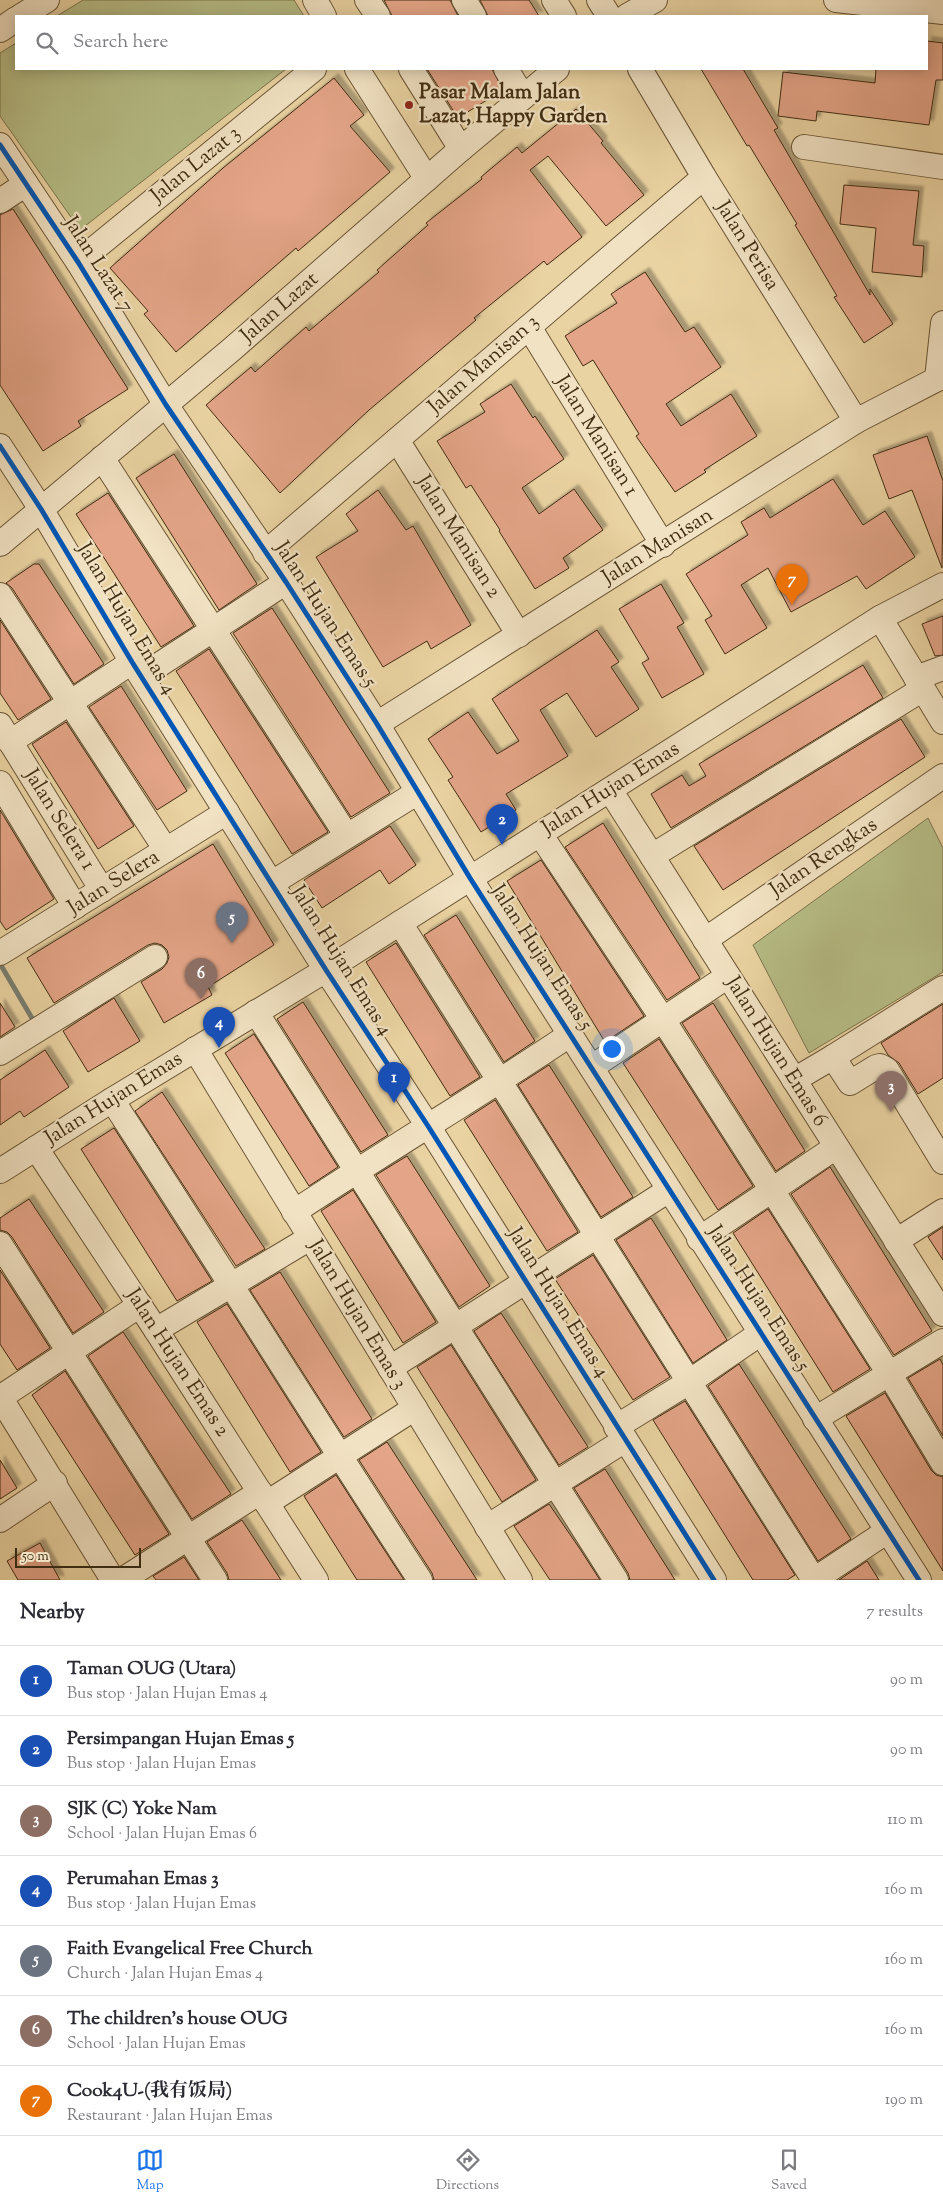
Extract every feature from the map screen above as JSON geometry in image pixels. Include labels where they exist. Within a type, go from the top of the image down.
[{"type":"street","points":[[23,15],[47,0]]},
{"type":"street","points":[[315,0],[323,15]]},
{"type":"street","points":[[367,0],[377,15]]},
{"type":"street","points":[[464,0],[473,15]]},
{"type":"street","points":[[554,0],[563,15]]},
{"type":"street","points":[[599,0],[608,15]]},
{"type":"street","points":[[629,15],[655,0]]},
{"type":"street","points":[[836,0],[943,12]]},
{"type":"street","points":[[0,30],[15,20]]},
{"type":"street","name":"Jalan Lazat 3","points":[[78,262],[313,70]]},
{"type":"street","points":[[357,70],[427,179]]},
{"type":"street","points":[[412,70],[461,149]]},
{"type":"street","points":[[507,70],[524,97]]},
{"type":"street","name":"Jalan Lazat","points":[[0,544],[166,405],[461,149],[557,70]]},
{"type":"street","name":"Jalan Perisa","points":[[641,70],[704,177],[856,421]]},
{"type":"street","name":"Jalan Lazat 7","points":[[0,145],[78,262],[166,405]]},
{"type":"street","points":[[804,147],[943,167]]},
{"type":"street","name":"Jalan Manisan 3","points":[[265,553],[704,177]]},
{"type":"street","points":[[0,201],[26,184]]},
{"type":"street","points":[[940,378],[943,323]]},
{"type":"street","name":"Jalan Manisan 1","points":[[529,327],[662,545]]},
{"type":"street","name":"Jalan Manisan","points":[[377,724],[856,421],[940,378]]},
{"type":"street","name":"Jalan Hujan Emas 5","points":[[166,405],[286,582],[377,724],[470,878],[918,1580]]},
{"type":"street","name":"Jalan Manisan 2","points":[[398,440],[519,635]]},
{"type":"street","name":"Jalan Hujan Emas 4","points":[[0,446],[41,509],[137,669],[326,970],[428,1126],[620,1434],[714,1580]]},
{"type":"street","points":[[102,458],[347,836]]},
{"type":"street","points":[[5,733],[213,630],[286,582]]},
{"type":"street","name":"Jalan Hujan Emas","points":[[0,1172],[112,1100],[326,970],[880,618],[943,584]]},
{"type":"street","points":[[0,595],[166,850]]},
{"type":"street","points":[[880,618],[943,722]]},
{"type":"street","points":[[652,856],[943,668]]},
{"type":"street","name":"Jalan Selera 1","points":[[5,733],[102,890]]},
{"type":"street","name":"Jalan Rengkas","points":[[705,940],[943,776]]},
{"type":"street","name":"Jalan Selera 1","points":[[0,783],[75,907]]},
{"type":"street","name":"Jalan Hujan Emas 6","points":[[610,790],[943,1314]]},
{"type":"street","points":[[272,883],[418,792]]},
{"type":"street","name":"Jalan Selera","points":[[1,950],[75,907],[227,812]]},
{"type":"street","points":[[540,834],[662,1018],[770,1191],[890,1375],[943,1463]]},
{"type":"street","points":[[400,923],[814,1580],[886,1532]]},
{"type":"street","points":[[0,1053],[155,957]]},
{"type":"street","points":[[592,1067],[662,1018],[728,976]]},
{"type":"street","points":[[794,1080],[943,988]]},
{"type":"street","points":[[256,1012],[616,1580]]},
{"type":"street","points":[[294,1212],[356,1170],[500,1082],[571,1034]]},
{"type":"street","name":"Jalan Hujan Emas 3","points":[[195,1049],[520,1580]]},
{"type":"street","points":[[833,1057],[850,1083],[876,1067],[880,1066],[887,1070],[943,1162]]},
{"type":"street","points":[[112,1100],[232,1284],[339,1457],[420,1580]]},
{"type":"street","points":[[699,1239],[836,1146]]},
{"type":"street","name":"Jalan Hujan Emas 2","points":[[36,1148],[140,1305],[316,1580]]},
{"type":"street","points":[[390,1368],[669,1190]]},
{"type":"street","points":[[896,1241],[943,1211]]},
{"type":"street","points":[[156,1330],[310,1238]]},
{"type":"street","points":[[0,1244],[215,1580]]},
{"type":"street","points":[[113,1580],[55,1483],[0,1397],[140,1305]]},
{"type":"street","points":[[487,1527],[555,1483],[689,1382],[761,1333]]},
{"type":"street","points":[[815,1419],[943,1341]]},
{"type":"street","points":[[122,1580],[188,1538],[339,1457],[415,1408]]},
{"type":"street","points":[[0,1520],[55,1483]]},
{"type":"green space","points":[[83,0],[294,0],[303,15],[59,15]]},
{"type":"green space","points":[[15,44],[15,70],[285,70],[80,230],[0,116],[0,53]]},
{"type":"green space","points":[[928,818],[943,848],[943,972],[809,1053],[753,945]]},
{"type":"building","points":[[384,0],[450,0],[458,15],[392,15]]},
{"type":"building","points":[[480,0],[529,0],[538,15],[488,15]]},
{"type":"building","points":[[928,41],[943,43],[943,80],[936,80],[929,125],[817,111],[816,121],[778,116],[783,72],[875,83],[876,70],[928,70]]},
{"type":"building","points":[[428,70],[493,70],[503,90],[458,118]]},
{"type":"building","points":[[702,70],[744,70],[778,128],[774,130],[870,295],[870,289],[893,324],[864,343],[834,297],[837,296],[795,225],[797,224],[749,145],[747,146]]},
{"type":"building","points":[[334,78],[364,115],[350,126],[390,172],[298,251],[296,248],[176,352],[144,314],[148,311],[110,268],[223,168]]},
{"type":"building","points":[[576,109],[644,195],[606,226],[548,156],[530,170],[582,237],[547,265],[544,261],[474,318],[476,320],[369,410],[280,493],[206,405],[251,367],[255,372],[306,327],[309,331],[379,272],[377,270],[428,225],[426,223],[482,179],[481,177],[517,147],[522,153]]},
{"type":"building","points":[[844,185],[919,191],[913,245],[924,246],[922,277],[872,272],[876,228],[840,224]]},
{"type":"building","points":[[13,209],[128,389],[78,421],[81,426],[43,451],[0,385],[0,215]]},
{"type":"building","points":[[645,272],[685,332],[694,327],[721,367],[666,404],[681,426],[731,394],[757,436],[704,470],[706,472],[675,492],[636,436],[639,434],[593,360],[583,366],[565,336],[617,303],[611,294]]},
{"type":"building","points":[[511,384],[533,418],[535,416],[564,459],[522,488],[539,514],[574,489],[603,530],[563,558],[569,568],[535,589],[471,485],[466,488],[437,441],[485,412],[480,404]]},
{"type":"building","points":[[927,436],[943,481],[942,568],[912,490],[889,499],[873,455]]},
{"type":"building","points":[[174,454],[257,584],[219,610],[136,478]]},
{"type":"building","points":[[833,479],[863,525],[885,511],[915,557],[866,589],[857,576],[791,612],[768,568],[741,585],[767,628],[725,654],[705,620],[712,616],[686,574],[748,535],[741,522],[764,508],[770,518]]},
{"type":"building","points":[[378,490],[406,530],[413,526],[471,625],[431,649],[427,641],[383,667],[316,557],[358,531],[346,514]]},
{"type":"building","points":[[108,493],[194,626],[161,647],[76,514]]},
{"type":"building","points":[[34,564],[39,564],[104,664],[74,684],[12,588],[6,583]]},
{"type":"building","points":[[661,584],[684,623],[677,627],[704,674],[662,698],[642,663],[649,659],[619,609]]},
{"type":"building","points":[[272,608],[390,793],[351,817],[233,633]]},
{"type":"building","points":[[943,616],[943,655],[935,656],[922,624]]},
{"type":"building","points":[[0,620],[51,699],[18,720],[0,693]]},
{"type":"building","points":[[597,630],[619,662],[611,667],[639,709],[596,737],[567,693],[540,710],[568,756],[506,794],[516,810],[481,832],[448,780],[453,777],[428,739],[468,712],[497,754],[519,741],[492,699]]},
{"type":"building","points":[[209,649],[328,832],[292,854],[176,671]]},
{"type":"building","points":[[863,665],[883,698],[671,828],[651,794],[682,775],[689,786],[706,776],[699,764]]},
{"type":"building","points":[[121,686],[187,791],[157,810],[89,707]]},
{"type":"building","points":[[901,719],[925,757],[723,890],[694,846]]},
{"type":"building","points":[[66,722],[134,826],[98,849],[32,744]]},
{"type":"building","points":[[0,810],[54,899],[6,930],[0,921]]},
{"type":"building","points":[[603,823],[700,978],[667,1000],[565,847]]},
{"type":"building","points":[[390,826],[416,865],[389,884],[380,870],[322,908],[304,880]]},
{"type":"building","points":[[213,844],[274,945],[208,987],[212,995],[164,1023],[141,982],[162,969],[167,963],[169,957],[167,950],[162,945],[155,943],[148,945],[54,1003],[27,958]]},
{"type":"building","points":[[541,860],[644,1016],[605,1042],[507,881]]},
{"type":"building","points":[[456,915],[535,1041],[504,1062],[424,935]]},
{"type":"building","points":[[396,943],[480,1077],[450,1096],[366,962]]},
{"type":"building","points":[[114,998],[140,1041],[88,1072],[63,1031]]},
{"type":"building","points":[[303,1002],[388,1135],[361,1152],[277,1019]]},
{"type":"building","points":[[0,1003],[15,1027],[0,1037]]},
{"type":"building","points":[[713,1003],[805,1151],[776,1171],[682,1023]]},
{"type":"building","points":[[943,1004],[943,1078],[918,1094],[899,1063],[888,1055],[881,1043]]},
{"type":"building","points":[[254,1034],[338,1167],[309,1186],[225,1053]]},
{"type":"building","points":[[659,1039],[753,1186],[718,1210],[623,1063]]},
{"type":"building","points":[[45,1050],[69,1087],[24,1117],[20,1111],[0,1125],[0,1080]]},
{"type":"building","points":[[549,1065],[633,1197],[601,1217],[518,1085]]},
{"type":"building","points":[[162,1092],[265,1249],[236,1266],[135,1111]]},
{"type":"building","points":[[495,1100],[578,1232],[547,1251],[464,1120]]},
{"type":"building","points":[[114,1128],[212,1281],[177,1301],[81,1149]]},
{"type":"building","points":[[407,1156],[490,1286],[459,1307],[376,1175]]},
{"type":"building","points":[[830,1167],[932,1331],[894,1355],[791,1194]]},
{"type":"building","points":[[353,1190],[436,1322],[403,1343],[321,1211]]},
{"type":"building","points":[[29,1199],[104,1312],[73,1333],[12,1237],[7,1232],[0,1230],[0,1218]]},
{"type":"building","points":[[768,1209],[870,1369],[833,1392],[733,1233]]},
{"type":"building","points":[[651,1218],[727,1340],[693,1363],[616,1240]]},
{"type":"building","points":[[943,1227],[943,1260],[928,1237]]},
{"type":"building","points":[[593,1255],[670,1377],[633,1400],[555,1279]]},
{"type":"building","points":[[0,1270],[50,1348],[17,1370],[0,1344]]},
{"type":"building","points":[[280,1272],[372,1419],[344,1437],[250,1290]]},
{"type":"building","points":[[227,1304],[321,1452],[290,1472],[197,1322]]},
{"type":"building","points":[[501,1313],[588,1447],[559,1465],[474,1331]]},
{"type":"building","points":[[123,1332],[231,1494],[192,1519],[88,1356]]},
{"type":"building","points":[[451,1345],[536,1480],[502,1502],[417,1367]]},
{"type":"building","points":[[940,1359],[943,1365],[943,1436],[908,1378]]},
{"type":"building","points":[[739,1364],[851,1539],[818,1561],[708,1386]]},
{"type":"building","points":[[65,1371],[169,1534],[135,1555],[32,1395]]},
{"type":"building","points":[[885,1393],[931,1470],[936,1475],[943,1477],[943,1571],[846,1416]]},
{"type":"building","points":[[685,1401],[795,1575],[787,1580],[753,1580],[653,1420]]},
{"type":"building","points":[[387,1442],[477,1580],[434,1580],[432,1573],[359,1460]]},
{"type":"building","points":[[0,1460],[17,1488],[0,1499]]},
{"type":"building","points":[[605,1469],[675,1580],[630,1580],[628,1573],[574,1488]]},
{"type":"building","points":[[336,1475],[404,1580],[357,1580],[304,1496]]},
{"type":"building","points":[[549,1504],[600,1580],[550,1580],[514,1526]]},
{"type":"building","points":[[242,1520],[281,1580],[229,1580],[227,1573],[207,1542]]},
{"type":"building","points":[[40,1543],[60,1580],[18,1580],[7,1561]]},
{"type":"building","points":[[184,1557],[199,1580],[156,1580],[153,1576]]},
{"type":"building","points":[[867,1561],[879,1580],[839,1580]]},
{"type":"waterway","points":[[2,967],[36,1025]]},
{"type":"cycle path","points":[[0,145],[78,262],[166,405],[286,582],[377,724],[470,878],[919,1580]]},
{"type":"cycle path","points":[[0,446],[41,509],[132,662],[326,970],[428,1126],[714,1580]]},
{"type":"place","name":"Pasar Malam Jalan Lazat, Happy Garden","points":[[409,105]]},
{"type":"place","name":"Cook4U-(我有饭局)","points":[[792,605]]},
{"type":"place","name":"Persimpangan Hujan Emas 5","points":[[502,845]]},
{"type":"place","name":"Faith Evangelical Free Church","points":[[232,943]]},
{"type":"place","name":"The children's house OUG","points":[[201,999]]},
{"type":"place","name":"Perumahan Emas 3","points":[[219,1048]]},
{"type":"place","name":"Taman OUG (Utara)","points":[[394,1103]]},
{"type":"place","name":"SJK (C) Yoke Nam","points":[[891,1112]]}]
